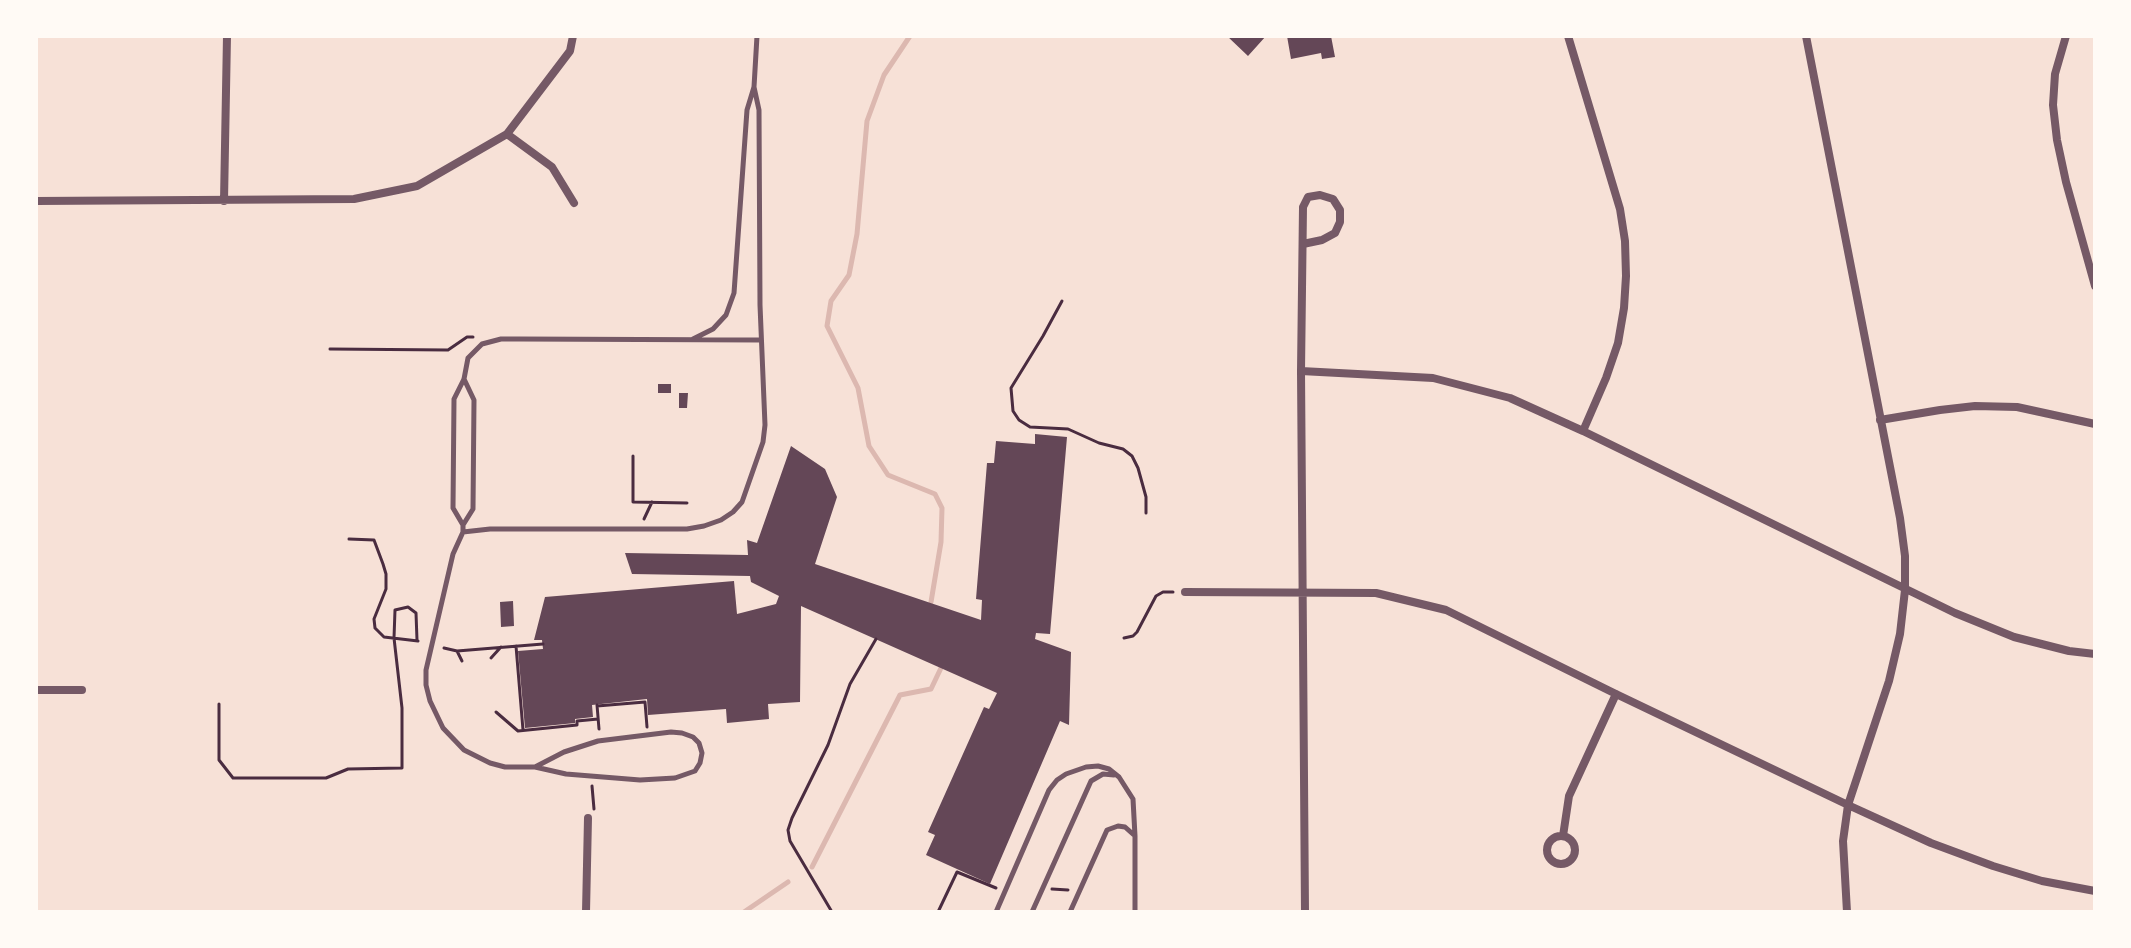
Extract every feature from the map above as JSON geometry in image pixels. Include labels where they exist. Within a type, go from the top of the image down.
[{"type":"street","points":[[224,201],[227,36]]},
{"type":"street","points":[[36,201],[354,199],[417,186],[507,134],[570,51],[573,36]]},
{"type":"street","points":[[1568,36],[1620,209],[1625,241],[1624,308],[1618,343],[1583,431]]},
{"type":"street","points":[[1806,36],[1905,556],[1900,634],[1889,681],[1848,805],[1843,841],[1847,912]]},
{"type":"street","points":[[2066,36],[2055,74],[2053,105],[2066,182],[2095,286]]},
{"type":"street","points":[[507,134],[552,167],[574,203]]},
{"type":"street","points":[[1303,244],[1335,233],[1340,222],[1340,210],[1333,199],[1320,195],[1308,197],[1303,207],[1301,371],[1305,912]]},
{"type":"street","points":[[1301,371],[1433,378],[1510,398],[1905,590],[2014,637],[2069,651],[2095,654]]},
{"type":"street","points":[[1880,420],[1975,406],[2017,407],[2095,424]]},
{"type":"street","points":[[1185,592],[1376,593],[1446,610],[1931,843],[2042,881],[2095,891]]},
{"type":"street","points":[[36,690],[82,690]]},
{"type":"street","points":[[1563,836],[1569,796],[1616,694]]},
{"type":"street","points":[[586,912],[588,818]]},
{"type":"lane","points":[[690,340],[713,329],[726,315],[734,293],[747,110],[754,87],[757,36]]},
{"type":"lane","points":[[463,528],[687,529],[721,520],[742,502],[765,434],[759,110],[754,87]]},
{"type":"lane","points":[[463,528],[453,508],[454,399],[464,379],[468,358],[482,344],[501,339],[761,340]]},
{"type":"lane","points":[[464,379],[474,400],[473,509],[453,554],[428,656],[426,685],[443,728],[464,750],[478,758],[505,767],[535,767],[566,774],[640,780],[675,778],[695,771],[702,753],[699,743],[682,733],[647,734],[598,741],[564,752],[535,767]]},
{"type":"lane","points":[[996,912],[1049,790],[1066,774],[1098,766],[1109,769],[1119,777],[1133,799],[1135,912]]},
{"type":"lane","points":[[1032,912],[1091,781],[1103,774],[1119,777]]},
{"type":"lane","points":[[1070,912],[1107,830],[1125,827],[1135,836]]},
{"type":"path","points":[[1062,301],[1011,388],[1013,411],[1019,420],[1030,427],[1068,429],[1099,443],[1123,449],[1132,456],[1138,468],[1146,497],[1146,513]]},
{"type":"path","points":[[330,349],[448,350],[467,337],[482,344]]},
{"type":"path","points":[[633,456],[633,502],[687,503]]},
{"type":"path","points":[[644,519],[652,502]]},
{"type":"path","points":[[219,704],[219,760],[233,778],[326,778],[348,769],[402,768],[402,708],[394,638],[395,610],[408,607],[416,613],[419,641],[394,638],[380,635],[374,619],[387,582],[383,564],[374,540],[349,539]]},
{"type":"path","points":[[1124,638],[1137,632],[1159,594],[1185,592]]},
{"type":"path","points":[[832,912],[790,841],[788,830],[828,745],[850,684],[876,639]]},
{"type":"path","points":[[444,648],[457,651],[543,644]]},
{"type":"path","points":[[516,646],[523,730]]},
{"type":"path","points":[[491,658],[501,647]]},
{"type":"path","points":[[457,651],[462,661]]},
{"type":"path","points":[[599,729],[597,705],[645,702],[647,734]]},
{"type":"path","points":[[496,712],[518,731],[577,725],[577,721],[598,719]]},
{"type":"path","points":[[588,818],[595,817],[592,786]]},
{"type":"path","points":[[938,912],[957,872],[996,888]]},
{"type":"path","points":[[1052,889],[1080,889]]},
{"type":"building","points":[[1227,36],[1266,36],[1248,56]]},
{"type":"building","points":[[1287,36],[1331,36],[1335,57],[1322,59],[1321,53],[1291,59]]},
{"type":"building","points":[[658,384],[671,384],[671,393],[658,393]]},
{"type":"building","points":[[679,393],[688,393],[687,408],[679,408]]},
{"type":"building","points":[[1035,434],[1067,437],[1050,634],[1036,633],[1035,639],[1071,652],[1069,725],[1060,721],[990,884],[926,855],[935,835],[928,832],[984,707],[989,709],[997,693],[801,606],[800,702],[768,704],[769,719],[727,723],[726,709],[648,715],[647,699],[592,705],[593,717],[575,719],[575,723],[525,728],[518,651],[543,649],[542,640],[534,640],[545,597],[734,581],[737,614],[776,604],[779,596],[751,582],[750,576],[632,574],[625,553],[748,555],[747,540],[757,543],[791,446],[825,469],[837,497],[815,564],[981,620],[982,600],[976,599],[987,463],[994,463],[996,441],[1035,444]]},
{"type":"building","points":[[513,601],[514,626],[501,627],[500,602]]},
{"type":"waterway","points":[[910,36],[884,75],[867,121],[857,234],[849,275],[831,301],[827,326],[858,388],[869,446],[888,475],[935,494],[942,508],[941,542],[931,602]]},
{"type":"waterway","points":[[812,867],[900,695],[931,689],[941,668]]},
{"type":"waterway","points":[[744,912],[788,882]]}]
